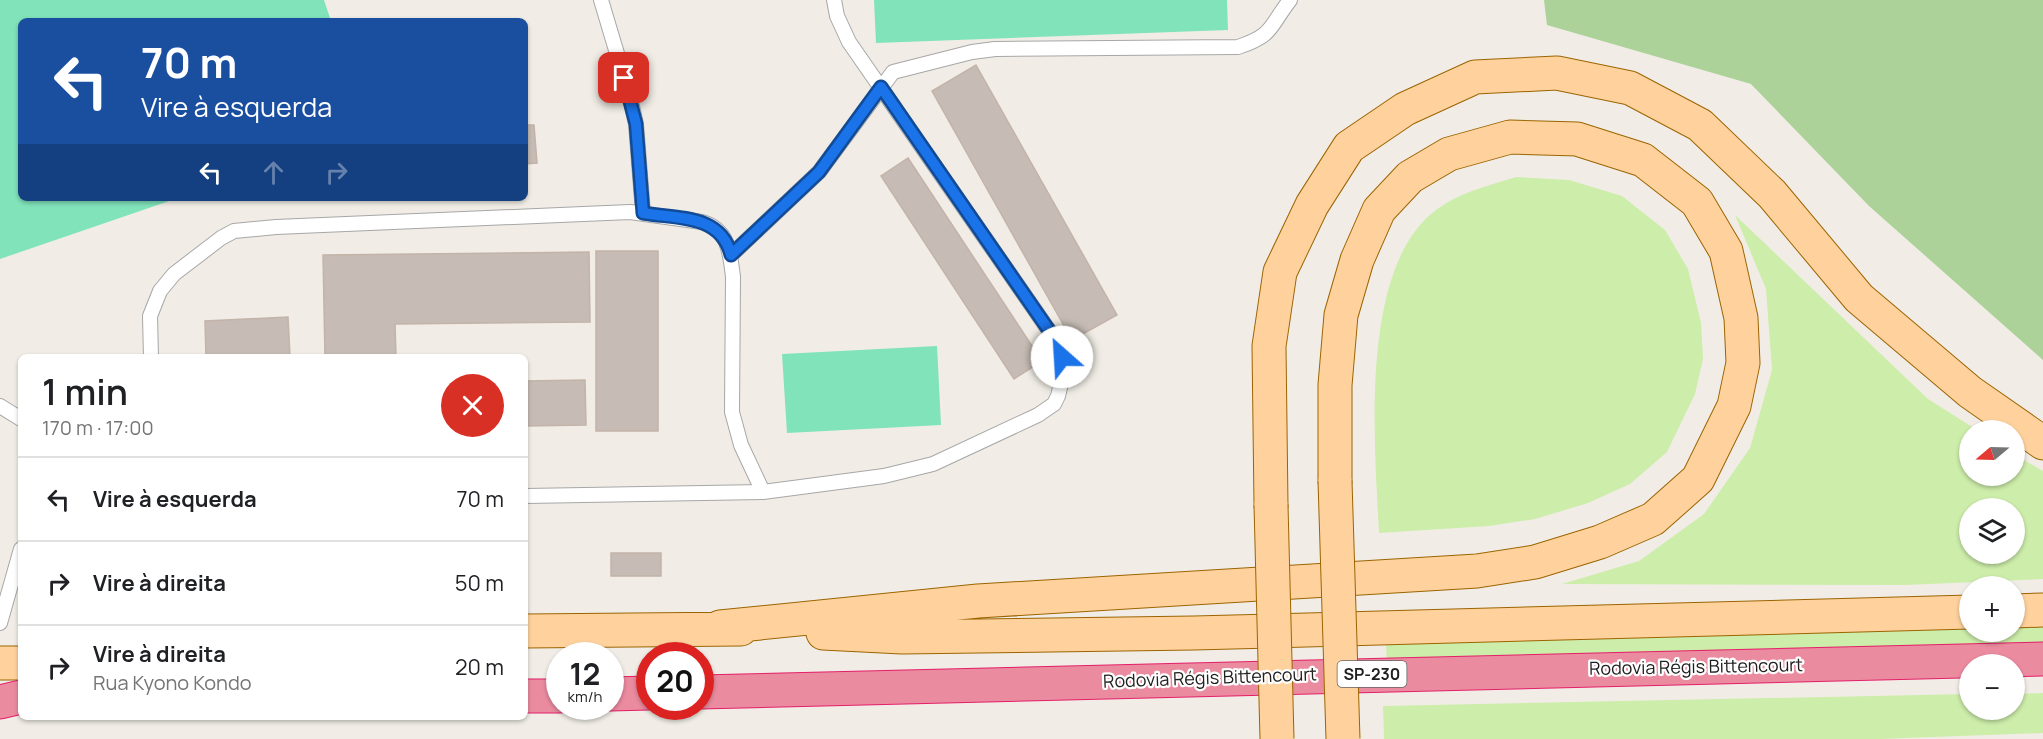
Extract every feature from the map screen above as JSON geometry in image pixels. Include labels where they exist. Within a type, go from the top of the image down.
[{"type":"highway","name":"Rodovia Régis Bittencourt","points":[[714,692],[2043,659]]},
{"type":"highway","points":[[528,696],[546,696]]},
{"type":"highway","points":[[0,702],[18,698]]},
{"type":"highway","points":[[0,710],[18,710]]},
{"type":"main road","points":[[1277,739],[1269,346],[1280,272],[1312,205],[1349,147],[1405,109],[1475,76],[1557,73],[1630,88],[1700,125],[1772,194],[1859,298],[1970,393],[2043,443]]},
{"type":"main road","points":[[720,627],[978,601],[1477,571],[1535,562],[1600,542],[1653,519],[1698,479],[1734,406],[1743,363],[1741,318],[1726,251],[1697,202],[1643,160],[1576,139],[1510,136],[1449,154],[1410,177],[1379,210],[1357,260],[1341,315],[1335,386],[1335,481],[1343,739]]},
{"type":"main road","points":[[2025,611],[2043,610]]},
{"type":"main road","points":[[528,631],[720,627],[902,637],[1266,631],[1959,612]]},
{"type":"main road","points":[[0,663],[18,663]]},
{"type":"lane","points":[[600,0],[636,124],[643,213]]},
{"type":"lane","points":[[528,496],[763,492],[884,476],[933,464],[967,450],[1048,408],[1058,396],[1064,366],[1057,342],[842,30],[834,0]]},
{"type":"lane","points":[[731,255],[819,172],[893,72],[972,52],[995,49],[1238,47],[1257,40],[1272,28],[1290,0]]},
{"type":"lane","points":[[151,354],[150,316],[160,291],[182,267],[221,237],[234,231],[287,226],[630,212],[709,224],[723,235],[731,255],[733,277],[732,412],[741,446],[763,492]]},
{"type":"lane","points":[[0,406],[18,416]]},
{"type":"lane","points":[[0,624],[18,560]]},
{"type":"green space","points":[[0,0],[324,0],[330,18],[18,18],[18,201],[169,201],[0,259]]},
{"type":"green space","points":[[874,0],[1227,0],[1228,30],[876,43]]},
{"type":"green space","points":[[1544,0],[2043,0],[2043,360],[1869,206],[1751,84],[1547,25]]},
{"type":"green space","points":[[1516,177],[1569,180],[1622,196],[1665,230],[1688,269],[1701,323],[1703,359],[1695,394],[1667,452],[1630,484],[1588,503],[1535,519],[1489,526],[1379,533],[1375,454],[1377,361],[1383,315],[1394,273],[1411,237],[1436,210],[1464,194]]},
{"type":"green space","points":[[1735,215],[1928,399],[1961,420],[1959,420],[1959,486],[2025,486],[2025,461],[2043,471],[2043,579],[2025,580],[2025,576],[1959,576],[1959,583],[1905,585],[1562,584],[1639,561],[1704,514],[1750,448],[1772,370],[1766,289]]},
{"type":"green space","points":[[937,346],[941,425],[787,433],[782,354]]},
{"type":"green space","points":[[2043,623],[2043,646],[1387,663],[1386,643],[1959,625],[1959,642],[2025,642],[2025,624]]},
{"type":"green space","points":[[2043,693],[2043,733],[1880,739],[1384,739],[1383,706],[1959,694],[1959,720],[2025,720],[2025,694]]},
{"type":"building","points":[[976,65],[1117,315],[1072,340],[932,91]]},
{"type":"building","points":[[528,125],[534,125],[537,163],[528,164]]},
{"type":"building","points":[[908,158],[1042,361],[1014,379],[881,176]]},
{"type":"building","points":[[596,251],[658,251],[658,431],[596,431]]},
{"type":"building","points":[[589,252],[590,322],[395,324],[396,354],[325,354],[323,255]]},
{"type":"building","points":[[288,317],[290,354],[206,354],[205,321]]},
{"type":"building","points":[[585,380],[586,425],[528,426],[528,381]]},
{"type":"building","points":[[611,553],[661,553],[661,576],[611,576]]},
{"type":"route","points":[[624,78],[636,124],[643,213],[709,224],[723,235],[731,255],[812,180],[881,87],[1057,342],[1062,357]]}]
